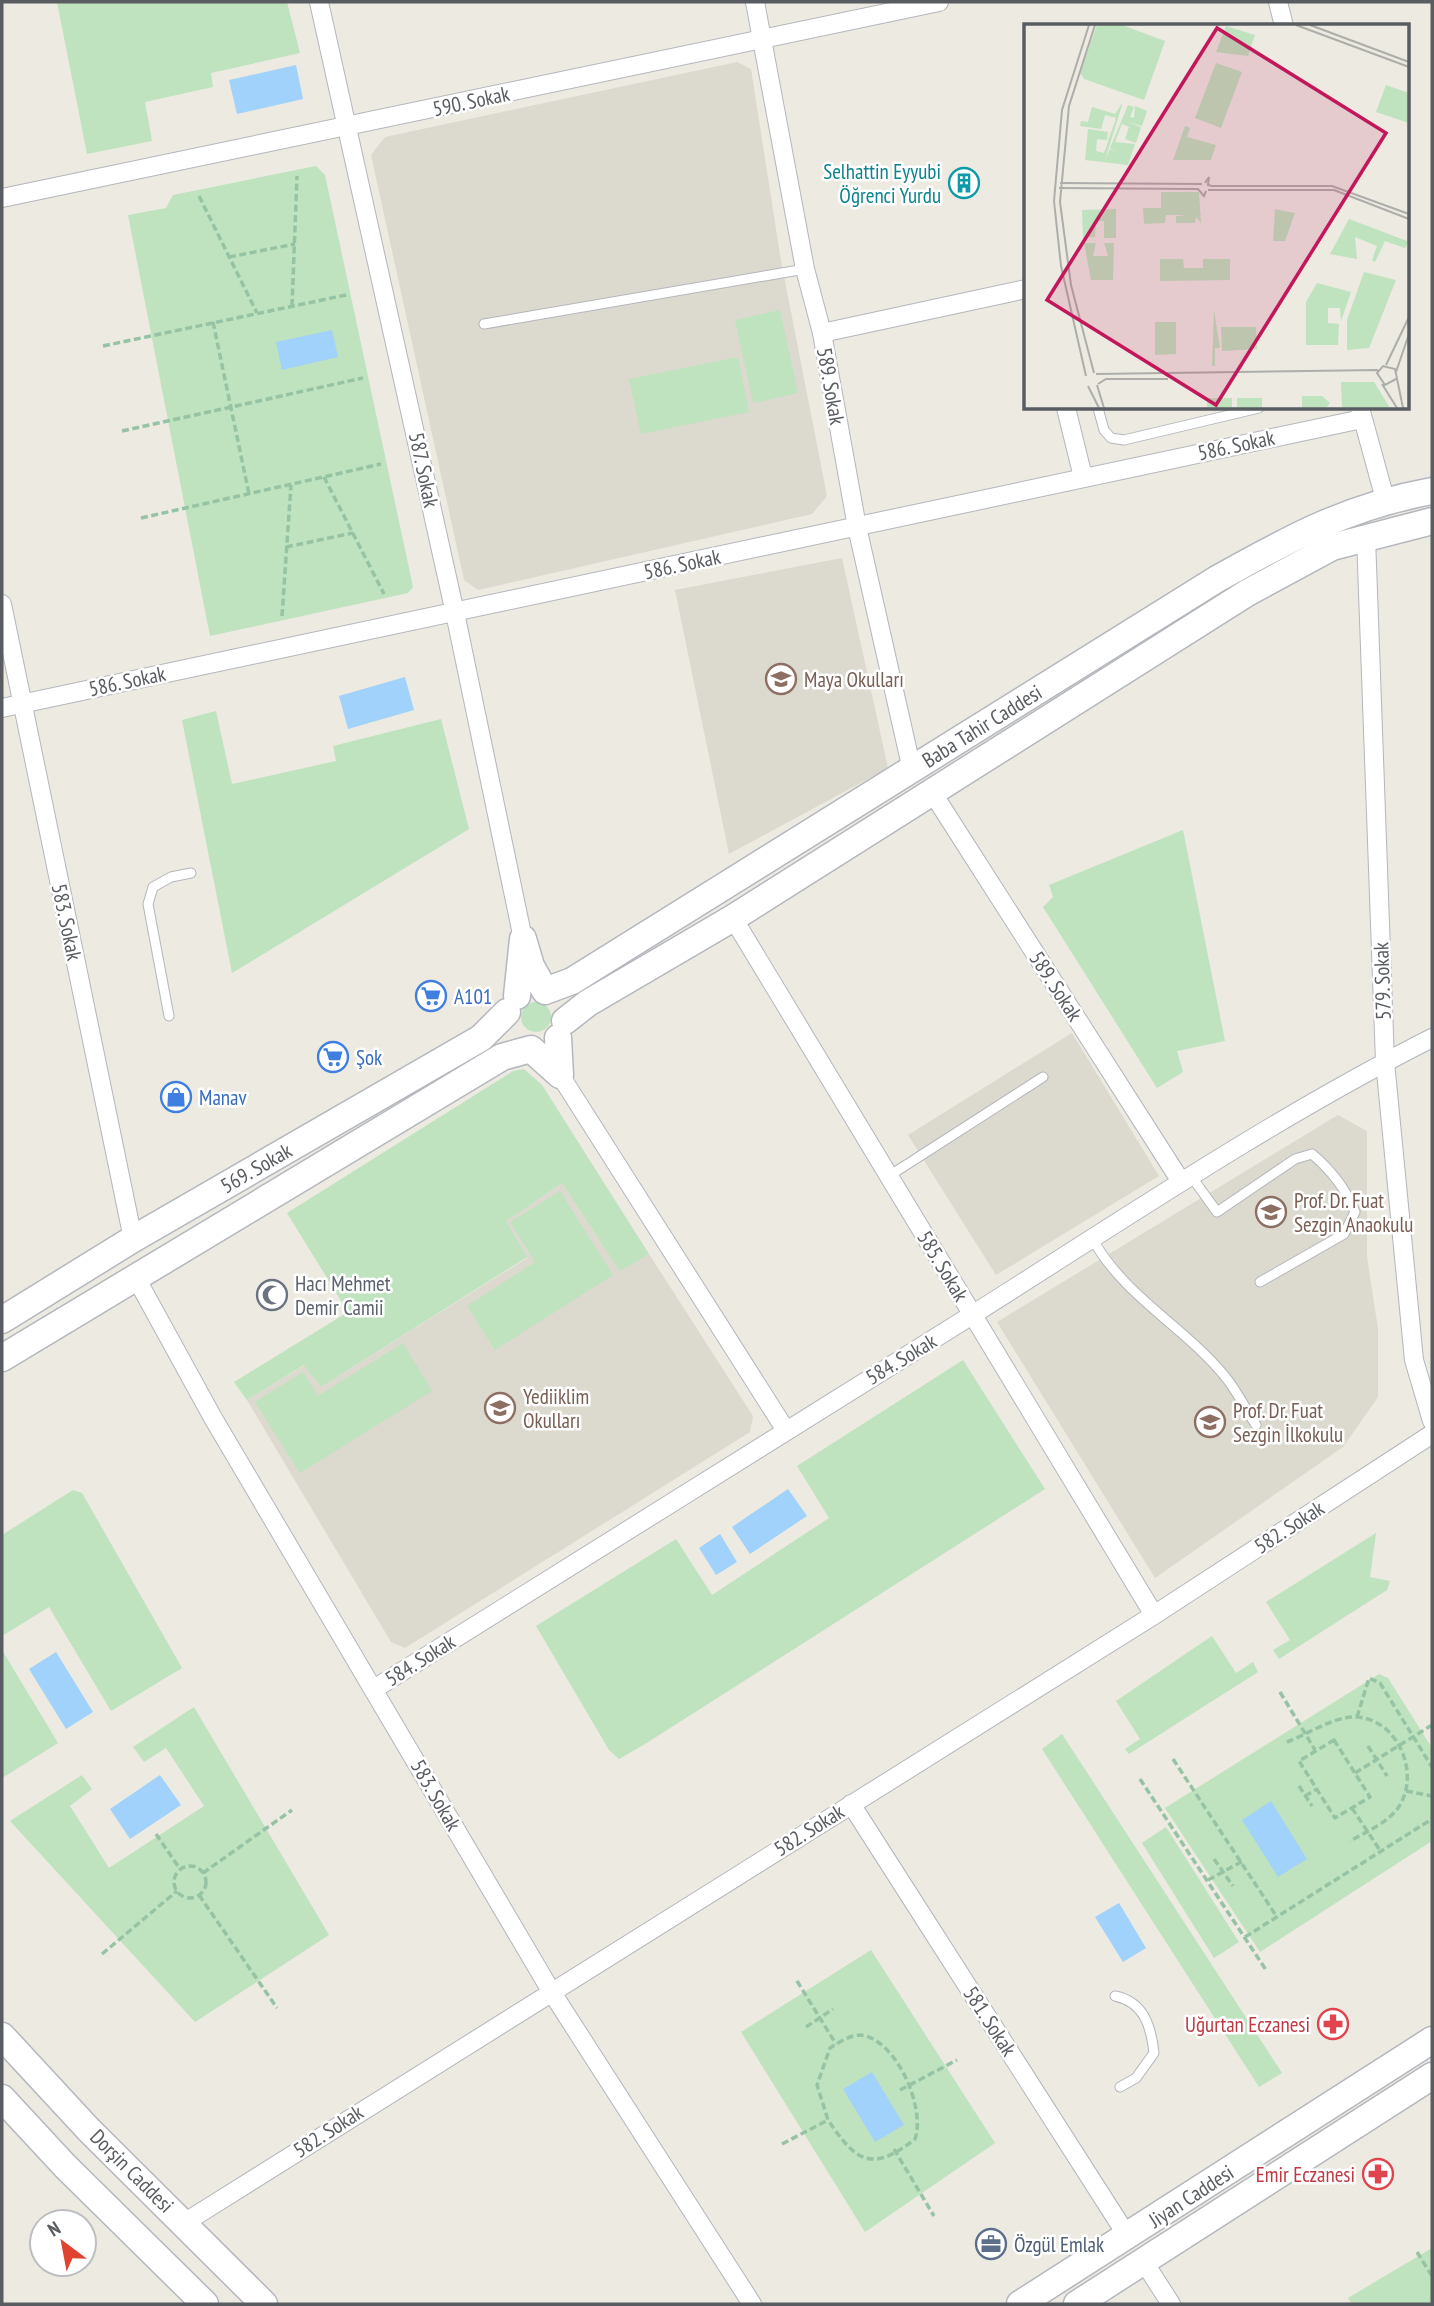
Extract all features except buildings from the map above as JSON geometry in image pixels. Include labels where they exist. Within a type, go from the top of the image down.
[{"type":"street","name":"587. Sokak","points":[[319,2],[349,127],[455,613],[523,939]]},
{"type":"street","name":"589. Sokak","points":[[755,2],[806,269],[822,333],[857,527],[912,770]]},
{"type":"street","name":"590. Sokak","points":[[2,198],[939,2]]},
{"type":"street","points":[[1278,2],[1284,24]]},
{"type":"street","points":[[822,333],[1024,289]]},
{"type":"street","points":[[1066,410],[1083,477]]},
{"type":"street","points":[[1361,413],[1385,499]]},
{"type":"street","name":"586. Sokak","points":[[2,708],[857,527],[1361,413]]},
{"type":"street","name":"Baba Tahir Caddesi","points":[[545,991],[572,981],[1217,579],[1306,530],[1385,499],[1432,491]]},
{"type":"street","name":"Baba Tahir Caddesi","points":[[561,1030],[589,1003],[733,918],[1247,593],[1332,547],[1432,521]]},
{"type":"street","name":"579. Sokak","points":[[1366,537],[1385,1062],[1414,1360],[1432,1421]]},
{"type":"street","name":"583. Sokak","points":[[2,604],[133,1239]]},
{"type":"street","name":"589. Sokak","points":[[932,792],[1185,1177]]},
{"type":"street","name":"585. Sokak","points":[[733,918],[1154,1615]]},
{"type":"street","points":[[523,939],[531,966],[545,991],[560,1003],[560,1075]]},
{"type":"street","points":[[523,939],[508,1031],[514,1040],[531,1049],[560,1075],[785,1429]]},
{"type":"street","points":[[512,1004],[536,990],[545,991]]},
{"type":"street","name":"569. Sokak","points":[[2,1320],[133,1239],[481,1038],[512,1004]]},
{"type":"street","points":[[2,1358],[502,1057],[541,1048],[561,1030]]},
{"type":"street","name":"584. Sokak","points":[[374,1689],[785,1429],[972,1315],[1185,1177],[1385,1062],[1432,1038]]},
{"type":"street","name":"583. Sokak","points":[[135,1276],[213,1418],[551,1991],[752,2304]]},
{"type":"street","name":"582. Sokak","points":[[184,2223],[1154,1615],[1432,1434]]},
{"type":"street","name":"581. Sokak","points":[[851,1804],[1129,2237]]},
{"type":"street","name":"Dorşin Caddesi","points":[[2,2036],[89,2130],[264,2304]]},
{"type":"street","name":"Jiyan Caddesi","points":[[1020,2304],[1129,2237],[1432,2040]]},
{"type":"street","name":"Jiyan Caddesi","points":[[1077,2304],[1432,2076]]},
{"type":"street","name":"Dorşin Caddesi","points":[[2,2098],[65,2166],[205,2304]]},
{"type":"street","points":[[1144,2262],[1171,2304]]},
{"type":"lane","points":[[484,324],[806,269]]},
{"type":"lane","points":[[1099,410],[1104,430],[1111,438],[1124,440],[1251,410]]},
{"type":"lane","points":[[169,1016],[148,904],[153,887],[171,877],[191,873]]},
{"type":"lane","points":[[889,1176],[1043,1077]]},
{"type":"lane","points":[[1185,1177],[1217,1212],[1295,1159],[1312,1154],[1325,1164],[1348,1195],[1355,1212],[1344,1234],[1260,1282]]},
{"type":"lane","points":[[1092,1238],[1102,1256],[1154,1312],[1226,1378],[1256,1425]]},
{"type":"lane","points":[[1115,1996],[1130,1999],[1143,2014],[1151,2031],[1154,2053],[1136,2078],[1120,2087]]},
{"type":"path","points":[[292,306],[297,176]]},
{"type":"path","points":[[199,196],[257,313]]},
{"type":"path","points":[[229,257],[295,244]]},
{"type":"path","points":[[103,346],[346,295]]},
{"type":"path","points":[[213,322],[248,494]]},
{"type":"path","points":[[122,431],[363,377]]},
{"type":"path","points":[[141,518],[381,464]]},
{"type":"path","points":[[324,477],[384,594]]},
{"type":"path","points":[[282,616],[290,485]]},
{"type":"path","points":[[286,547],[353,533]]},
{"type":"path","points":[[1357,1717],[1368,1678],[1380,1683],[1432,1767]]},
{"type":"path","points":[[1280,1692],[1315,1751]]},
{"type":"path","points":[[1287,1742],[1336,1721],[1357,1717],[1385,1728],[1399,1746],[1408,1771],[1406,1791],[1391,1816],[1350,1841]]},
{"type":"path","points":[[1355,1773],[1432,1725]]},
{"type":"path","points":[[1334,1740],[1370,1797],[1335,1818],[1298,1761],[1315,1751],[1334,1740]]},
{"type":"path","points":[[1368,1746],[1387,1776]]},
{"type":"path","points":[[1173,1759],[1243,1860],[1277,1917]]},
{"type":"path","points":[[1140,1779],[1266,1970]]},
{"type":"path","points":[[1299,1787],[1312,1807]]},
{"type":"path","points":[[1305,1796],[1317,1789]]},
{"type":"path","points":[[1406,1791],[1432,1796]]},
{"type":"path","points":[[1352,1808],[1381,1852]]},
{"type":"path","points":[[203,1872],[292,1810]]},
{"type":"path","points":[[1245,1937],[1432,1819]]},
{"type":"path","points":[[156,1834],[180,1869]]},
{"type":"path","points":[[1214,1858],[1233,1886]]},
{"type":"path","points":[[1208,1880],[1243,1860]]},
{"type":"path","points":[[177,1891],[174,1878],[180,1869],[190,1866],[203,1872],[206,1882],[199,1895]]},
{"type":"path","points":[[177,1891],[189,1897],[199,1895]]},
{"type":"path","points":[[102,1954],[177,1891]]},
{"type":"path","points":[[199,1895],[277,2008]]},
{"type":"path","points":[[797,1982],[836,2044]]},
{"type":"path","points":[[806,2027],[834,2009]]},
{"type":"path","points":[[856,2035],[868,2037],[882,2046],[896,2062],[908,2083],[920,2119],[915,2138],[872,2161],[859,2157],[844,2145],[828,2119],[817,2085],[830,2048],[836,2044],[856,2035]]},
{"type":"path","points":[[900,2090],[908,2083],[957,2060]]},
{"type":"path","points":[[782,2144],[828,2119]]},
{"type":"path","points":[[895,2150],[933,2216]]},
{"type":"path","points":[[1417,2252],[1432,2276]]},
{"type":"shaded area","points":[[737,62],[751,69],[781,261],[827,496],[812,514],[478,590],[464,580],[371,155],[385,137]]},
{"type":"shaded area","name":"Maya Okulları","points":[[842,558],[888,768],[729,854],[675,590]]},
{"type":"shaded area","points":[[1072,1033],[1159,1176],[996,1275],[908,1135]]},
{"type":"shaded area","name":"Prof. Dr. Fuat Sezgin İlkokulu","points":[[1338,1115],[1367,1131],[1367,1257],[1378,1329],[1378,1397],[1343,1447],[1155,1578],[997,1322]]},
{"type":"shaded area","name":"Yediiklim Okulları","points":[[562,1183],[620,1270],[649,1254],[753,1416],[750,1432],[405,1648],[391,1642],[247,1400],[305,1365],[321,1387],[527,1258],[505,1221]]},
{"type":"green space","points":[[57,2],[287,2],[300,53],[211,73],[213,87],[145,102],[152,141],[87,154]]},
{"type":"green space","points":[[316,166],[325,175],[413,587],[408,593],[210,636],[128,215],[166,208],[173,195]]},
{"type":"green space","points":[[780,310],[798,393],[753,403],[735,320]]},
{"type":"green space","points":[[738,357],[749,412],[641,434],[629,379]]},
{"type":"green space","points":[[216,711],[232,784],[336,761],[333,746],[441,719],[469,829],[232,973],[182,720]]},
{"type":"green space","points":[[1183,830],[1225,1041],[1177,1051],[1183,1072],[1157,1088],[1043,907],[1053,897],[1049,885]]},
{"type":"green space","points":[[536,1002],[547,1006],[551,1017],[547,1028],[536,1032],[525,1028],[521,1017],[525,1006]]},
{"type":"green space","points":[[524,1069],[542,1085],[649,1254],[620,1271],[562,1183],[506,1221],[527,1257],[321,1387],[304,1365],[247,1400],[234,1382],[348,1312],[287,1213],[513,1071]]},
{"type":"green space","points":[[560,1191],[613,1275],[495,1350],[467,1306],[535,1262],[510,1222]]},
{"type":"green space","points":[[403,1343],[432,1391],[300,1473],[255,1402],[303,1372],[318,1396]]},
{"type":"green space","points":[[963,1360],[1045,1489],[619,1759],[609,1750],[536,1626],[676,1539],[712,1595],[829,1518],[797,1466]]},
{"type":"green space","points":[[73,1490],[82,1493],[182,1668],[111,1711],[49,1607],[2,1636],[2,1535]]},
{"type":"green space","points":[[1376,1533],[1370,1577],[1390,1581],[1387,1590],[1279,1659],[1273,1650],[1290,1640],[1266,1602]]},
{"type":"green space","points":[[1212,1636],[1236,1673],[1253,1662],[1258,1672],[1129,1754],[1125,1749],[1140,1739],[1116,1701]]},
{"type":"green space","points":[[2,1650],[58,1743],[2,1778]]},
{"type":"green space","points":[[1379,1674],[1388,1678],[1432,1748],[1432,1841],[1260,1952],[1165,1808]]},
{"type":"green space","points":[[194,1707],[329,1935],[195,2022],[10,1821],[82,1775],[92,1789],[70,1806],[109,1868],[204,1806],[166,1748],[144,1762],[133,1747]]},
{"type":"green space","points":[[1062,1734],[1282,2073],[1259,2087],[1042,1749]]},
{"type":"green space","points":[[1166,1827],[1239,1942],[1214,1958],[1142,1843]]},
{"type":"green space","points":[[871,1950],[995,2143],[865,2232],[741,2032]]},
{"type":"green space","points":[[1432,2248],[1432,2304],[1352,2304],[1348,2298]]},
{"type":"water","points":[[296,65],[303,99],[237,114],[229,80]]},
{"type":"water","points":[[332,330],[338,357],[282,370],[276,342]]},
{"type":"water","points":[[405,677],[414,710],[348,729],[339,696]]},
{"type":"water","points":[[788,1489],[807,1516],[750,1554],[732,1527]]},
{"type":"water","points":[[720,1534],[737,1562],[716,1575],[699,1548]]},
{"type":"water","points":[[56,1652],[93,1712],[66,1729],[29,1669]]},
{"type":"water","points":[[160,1775],[181,1805],[130,1839],[110,1809]]},
{"type":"water","points":[[1271,1801],[1307,1859],[1278,1877],[1242,1820]]},
{"type":"water","points":[[1119,1903],[1146,1948],[1123,1962],[1095,1917]]},
{"type":"water","points":[[872,2072],[904,2125],[875,2142],[843,2089]]},
{"type":"place","name":"Selhattin Eyyubi Öğrenci Yurdu","points":[[964,183]]},
{"type":"place","name":"Maya Okulları","points":[[781,679]]},
{"type":"place","name":"A101","points":[[431,996]]},
{"type":"place","name":"Şok","points":[[333,1057]]},
{"type":"place","name":"Manav","points":[[176,1097]]},
{"type":"place","name":"Prof. Dr. Fuat Sezgin Anaokulu","points":[[1271,1212]]},
{"type":"place","name":"Hacı Mehmet Demir Camii","points":[[272,1295]]},
{"type":"place","name":"Yediiklim Okulları","points":[[500,1408]]},
{"type":"place","name":"Prof. Dr. Fuat Sezgin İlkokulu","points":[[1210,1422]]},
{"type":"place","name":"Uğurtan Eczanesi","points":[[1333,2024]]},
{"type":"place","name":"Emir Eczanesi","points":[[1378,2174]]},
{"type":"place","name":"Özgül Emlak","points":[[991,2244]]}]
